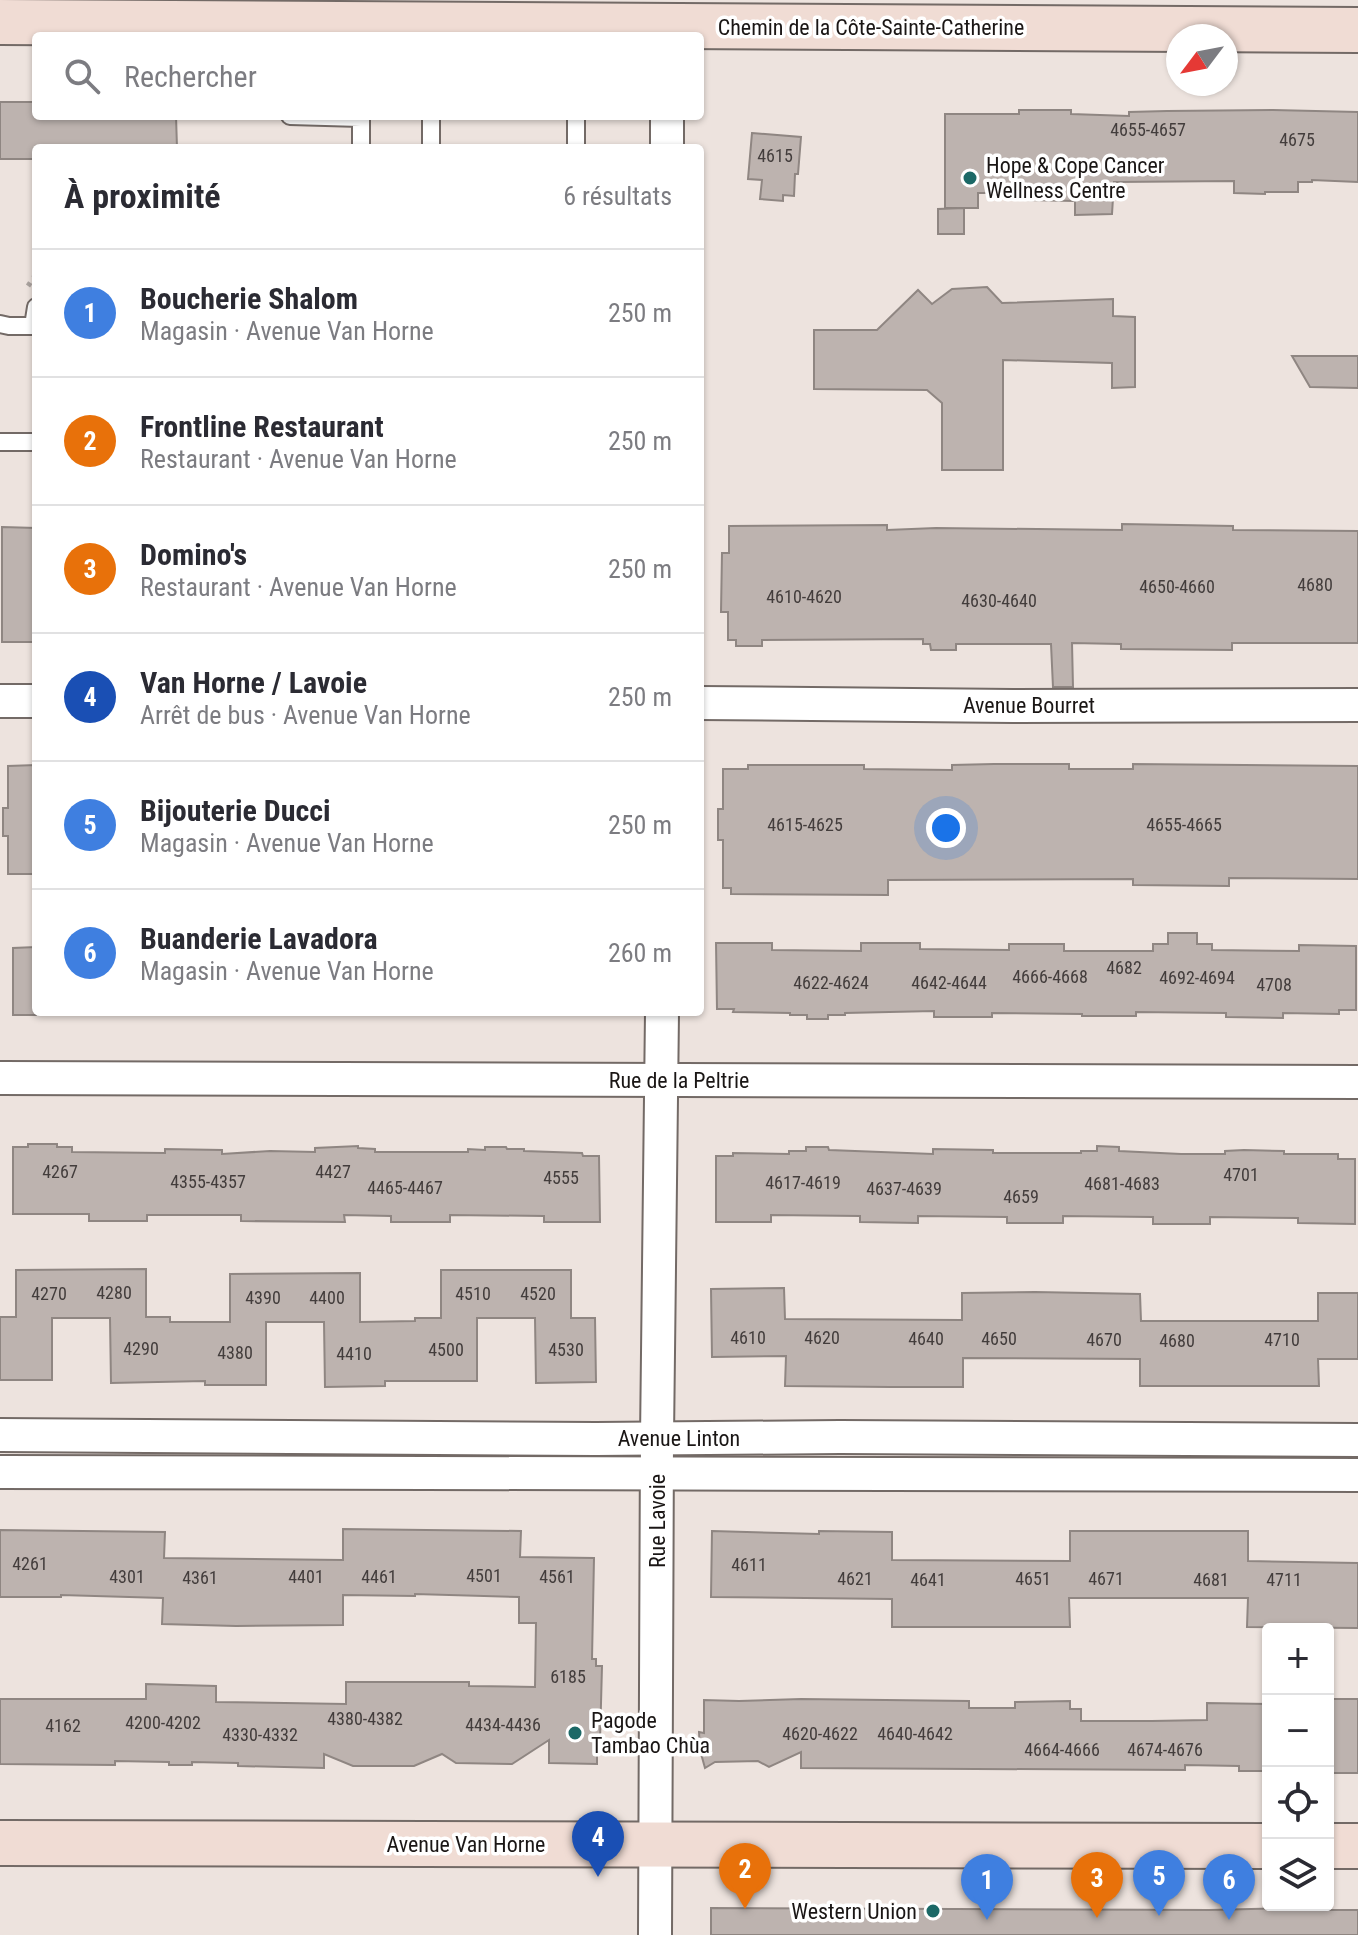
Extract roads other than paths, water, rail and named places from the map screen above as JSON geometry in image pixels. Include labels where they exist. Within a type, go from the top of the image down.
[{"type":"main road","name":"Chemin de la Côte-Sainte-Catherine","points":[[0,22],[827,19],[1102,21],[1358,30]]},
{"type":"main road","name":"Avenue Van Horne","points":[[0,1843],[1262,1846]]},
{"type":"main road","points":[[1334,1846],[1358,1846]]},
{"type":"street","points":[[667,120],[667,144]]},
{"type":"street","points":[[0,701],[32,701]]},
{"type":"street","name":"Avenue Bourret","points":[[704,703],[1358,705]]},
{"type":"street","name":"Rue Lavoie","points":[[655,1935],[662,1016]]},
{"type":"street","name":"Rue de la Peltrie","points":[[0,1078],[1358,1082]]},
{"type":"street","name":"Avenue Linton","points":[[0,1435],[1358,1440]]},
{"type":"street","name":"Avenue Linton","points":[[0,1472],[1358,1475]]},
{"type":"lane","points":[[361,120],[361,144]]},
{"type":"lane","points":[[431,120],[431,144]]},
{"type":"lane","points":[[576,120],[576,144]]},
{"type":"lane","points":[[0,324],[32,326]]},
{"type":"lane","points":[[0,442],[32,442]]},
{"type":"place","name":"Hope & Cope Cancer Wellness Centre","points":[[970,178]]},
{"type":"place","name":"Pagode Tambao Chùa","points":[[575,1733]]},
{"type":"place","name":"Van Horne / Lavoie","points":[[598,1877]]},
{"type":"place","name":"Frontline Restaurant","points":[[745,1909]]},
{"type":"place","name":"Western Union","points":[[933,1911]]},
{"type":"place","name":"Bijouterie Ducci","points":[[1159,1916]]},
{"type":"place","name":"Domino's","points":[[1097,1918]]},
{"type":"place","name":"Boucherie Shalom","points":[[987,1920]]},
{"type":"place","name":"Buanderie Lavadora","points":[[1229,1920]]}]
